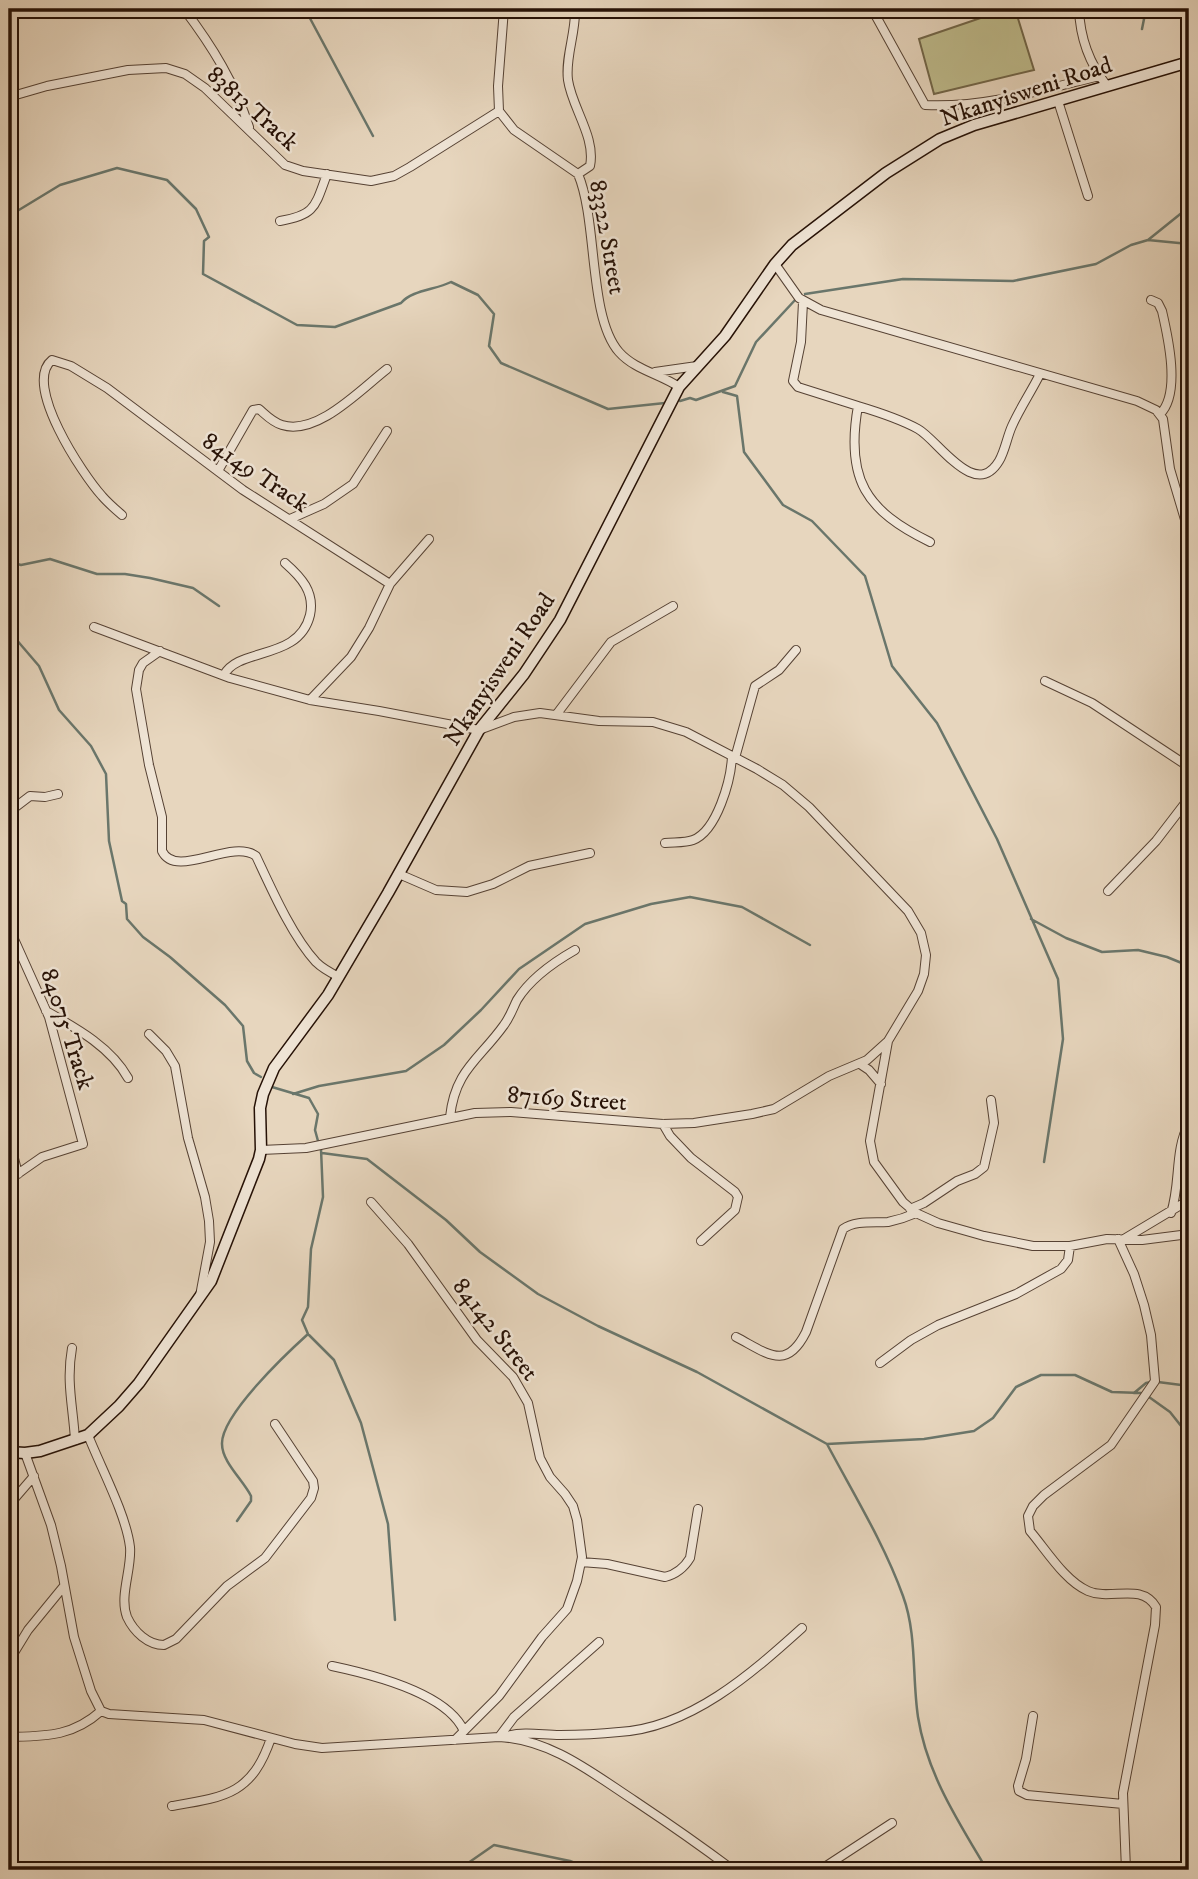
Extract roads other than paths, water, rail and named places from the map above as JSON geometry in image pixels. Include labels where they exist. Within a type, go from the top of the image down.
[{"type":"street","points":[[184,9],[236,89],[250,130]]},
{"type":"street","points":[[499,111],[498,86],[504,9]]},
{"type":"street","points":[[575,9],[568,80],[591,158],[590,166],[579,174]]},
{"type":"street","points":[[873,9],[925,105],[974,103],[1018,96],[1099,76]]},
{"type":"street","points":[[1079,9],[1084,46],[1107,86]]},
{"type":"street","name":"Nkanyisweni Road","points":[[9,1452],[25,1453],[88,1435],[120,1406],[139,1383],[200,1299],[219,1263],[261,1150],[260,1108],[269,1077],[281,1056],[309,1022],[339,977],[479,730],[531,664],[560,620],[679,387],[725,336],[775,264],[792,245],[817,225],[915,153],[960,130],[1189,62]]},
{"type":"street","name":"83813 Track","points":[[9,97],[47,86],[128,70],[166,68],[185,74],[199,84],[285,165],[372,181],[394,176],[499,111]]},
{"type":"street","points":[[1058,101],[1088,196]]},
{"type":"street","name":"83322 Street","points":[[499,111],[514,130],[579,174],[606,332],[627,360],[679,387]]},
{"type":"street","points":[[280,221],[309,212],[327,174]]},
{"type":"street","points":[[775,264],[803,302],[821,310],[1151,407],[1160,414],[1164,424],[1170,469],[1189,533]]},
{"type":"street","points":[[1151,300],[1158,303],[1162,311],[1170,359],[1168,404],[1160,414]]},
{"type":"street","points":[[803,302],[801,342],[793,381],[799,387],[917,429],[963,470],[972,474],[984,473],[1000,460],[1013,424],[1040,374]]},
{"type":"street","name":"84149 Track","points":[[122,515],[103,498],[88,478],[48,405],[43,375],[45,366],[52,360],[72,366],[107,388],[218,471],[390,584]]},
{"type":"street","points":[[652,373],[697,366]]},
{"type":"street","points":[[218,471],[253,410],[259,409],[271,420],[285,426],[314,424],[387,369]]},
{"type":"street","points":[[858,406],[854,450],[857,471],[864,489],[882,513],[930,542]]},
{"type":"street","points":[[290,519],[324,504],[353,484],[387,430]]},
{"type":"street","points":[[310,700],[351,657],[369,628],[390,584],[429,540]]},
{"type":"street","points":[[224,675],[233,665],[294,640],[304,629],[310,614],[311,600],[303,581],[285,563]]},
{"type":"street","points":[[556,715],[611,642],[673,606]]},
{"type":"street","points":[[94,627],[224,675],[310,700],[479,730],[526,715],[556,715],[599,721],[642,721],[664,724],[734,757],[793,793],[840,838],[904,906],[916,923],[924,944],[924,974],[918,991],[888,1041],[870,1141],[872,1156],[886,1181],[913,1211],[952,1227],[1033,1246],[1070,1246],[1189,1234]]},
{"type":"street","points":[[666,843],[690,841],[704,832],[719,807],[727,786],[755,686],[779,670],[796,650]]},
{"type":"street","points":[[160,651],[143,663],[136,689],[162,817],[164,856],[168,860],[183,862],[239,850],[251,852],[256,856],[277,901],[306,948],[321,967],[339,977]]},
{"type":"street","points":[[1045,681],[1092,703],[1189,767]]},
{"type":"street","points":[[9,812],[30,796],[58,794]]},
{"type":"street","points":[[1108,891],[1156,841],[1189,798]]},
{"type":"street","points":[[399,874],[436,890],[467,892],[493,884],[529,866],[590,853]]},
{"type":"street","name":"84075 Track","points":[[9,928],[46,1011],[83,1144],[42,1157],[18,1174]]},
{"type":"street","points":[[450,1117],[454,1092],[462,1076],[504,1025],[519,998],[551,965],[575,950]]},
{"type":"street","points":[[46,1011],[104,1049],[128,1078]]},
{"type":"street","points":[[149,1034],[166,1051],[175,1066],[188,1138],[205,1197],[210,1242],[199,1292],[200,1299]]},
{"type":"street","name":"87169 Street","points":[[261,1150],[317,1146],[475,1113],[511,1112],[663,1124],[694,1123],[767,1112],[782,1106],[830,1076],[860,1064],[881,1050],[888,1041]]},
{"type":"street","points":[[860,1064],[881,1084]]},
{"type":"street","points":[[736,1337],[774,1356],[792,1354],[799,1347],[806,1332],[843,1229],[849,1225],[891,1221],[913,1211],[957,1181],[984,1167],[994,1123],[991,1100]]},
{"type":"street","points":[[1171,1213],[1182,1137],[1189,1123]]},
{"type":"street","points":[[663,1124],[678,1146],[738,1197],[737,1206],[732,1213],[701,1241]]},
{"type":"street","points":[[9,1139],[18,1174],[9,1180]]},
{"type":"street","points":[[1121,1239],[1171,1213],[1189,1200]]},
{"type":"street","name":"84142 Street","points":[[370,1202],[408,1244],[477,1340],[499,1360],[521,1390],[528,1403],[540,1458],[550,1477],[573,1506],[580,1540],[578,1581],[567,1609],[542,1637],[499,1696],[455,1740]]},
{"type":"street","points":[[1121,1239],[1152,1335],[1155,1381],[1111,1445],[1033,1506],[1028,1516],[1028,1526],[1078,1585],[1089,1592],[1144,1596],[1156,1607],[1155,1625],[1125,1777],[1123,1804],[1126,1870]]},
{"type":"street","points":[[880,1363],[911,1340],[938,1325],[1016,1294],[1061,1269],[1068,1260],[1070,1246]]},
{"type":"street","points":[[72,1348],[68,1389],[74,1413],[75,1440]]},
{"type":"street","points":[[88,1435],[130,1545],[125,1603],[128,1619],[146,1640],[164,1645],[176,1639],[227,1586],[265,1558],[311,1498],[313,1481],[275,1424]]},
{"type":"street","points":[[25,1453],[51,1525],[74,1637],[91,1691],[101,1711],[109,1714],[204,1720],[322,1748],[501,1737],[526,1733],[560,1735],[620,1732],[664,1725],[696,1708],[737,1682],[802,1628]]},
{"type":"street","points":[[9,1504],[34,1476]]},
{"type":"street","points":[[581,1562],[607,1564],[665,1577],[673,1575],[679,1572],[690,1558],[698,1509]]},
{"type":"street","points":[[9,1661],[28,1630],[64,1586]]},
{"type":"street","points":[[501,1737],[514,1717],[599,1642]]},
{"type":"street","points":[[332,1665],[378,1678],[428,1699],[460,1721],[464,1731]]},
{"type":"street","points":[[9,1737],[62,1734],[76,1729],[101,1711]]},
{"type":"street","points":[[1034,1716],[1019,1791],[1027,1795],[1123,1804]]},
{"type":"street","points":[[501,1737],[547,1747],[579,1764],[733,1870]]},
{"type":"street","points":[[172,1806],[207,1800],[232,1792],[241,1786],[251,1779],[264,1759],[271,1738]]},
{"type":"street","points":[[820,1870],[892,1823]]},
{"type":"waterway","points":[[305,9],[373,136]]},
{"type":"waterway","points":[[1142,29],[1146,9]]},
{"type":"waterway","points":[[9,216],[60,185],[117,168],[167,180],[196,209],[209,237],[204,241],[203,274],[297,325],[335,327],[451,282],[478,295],[494,314],[489,346],[501,363],[608,409],[665,403]]},
{"type":"waterway","points":[[805,294],[903,279],[1013,281],[1096,264],[1131,245],[1148,240],[1189,207]]},
{"type":"waterway","points":[[1148,240],[1189,244]]},
{"type":"waterway","points":[[680,401],[690,398],[696,400],[735,386],[756,342],[796,299]]},
{"type":"waterway","points":[[723,392],[737,396],[744,452],[783,505],[812,521],[865,576],[892,666],[937,723],[997,839],[1058,979],[1063,1039],[1044,1162]]},
{"type":"waterway","points":[[9,559],[9,593]]},
{"type":"waterway","points":[[10,562],[21,565],[50,559],[97,574],[125,574],[150,578],[193,588],[219,606]]},
{"type":"waterway","points":[[9,631],[39,666],[59,710],[91,746],[106,774],[109,841],[122,901],[126,904],[127,919],[143,937],[225,1005],[243,1026],[247,1061],[254,1073],[261,1077]]},
{"type":"waterway","points":[[293,1094],[319,1086],[406,1071],[444,1045],[519,969],[585,924],[651,904],[690,897],[742,907],[810,945]]},
{"type":"waterway","points":[[1031,919],[1066,938],[1102,952],[1138,950],[1189,966]]},
{"type":"waterway","points":[[272,1087],[309,1098],[318,1114],[315,1130],[318,1141]]},
{"type":"waterway","points":[[237,1521],[251,1501],[251,1496],[225,1457],[222,1444],[232,1417],[243,1401],[308,1334],[302,1320],[308,1307],[311,1249],[323,1197],[321,1149]]},
{"type":"waterway","points":[[322,1153],[367,1159],[446,1220],[480,1252],[538,1294],[598,1326],[697,1372],[827,1444],[924,1439],[974,1431],[993,1418],[1016,1387],[1041,1375],[1075,1375],[1112,1392],[1141,1393]]},
{"type":"waterway","points":[[309,1335],[334,1360],[361,1423],[388,1524],[395,1620]]},
{"type":"waterway","points":[[1134,1393],[1151,1382]]},
{"type":"waterway","points":[[1158,1382],[1189,1386]]},
{"type":"waterway","points":[[1149,1397],[1170,1412],[1189,1436]]},
{"type":"waterway","points":[[827,1444],[877,1538],[903,1596],[912,1640],[918,1717],[928,1758],[945,1797],[987,1870]]},
{"type":"waterway","points":[[458,1870],[494,1845],[570,1861],[592,1870]]},
{"type":"waterway","points":[[674,1870],[689,1863]]}]
